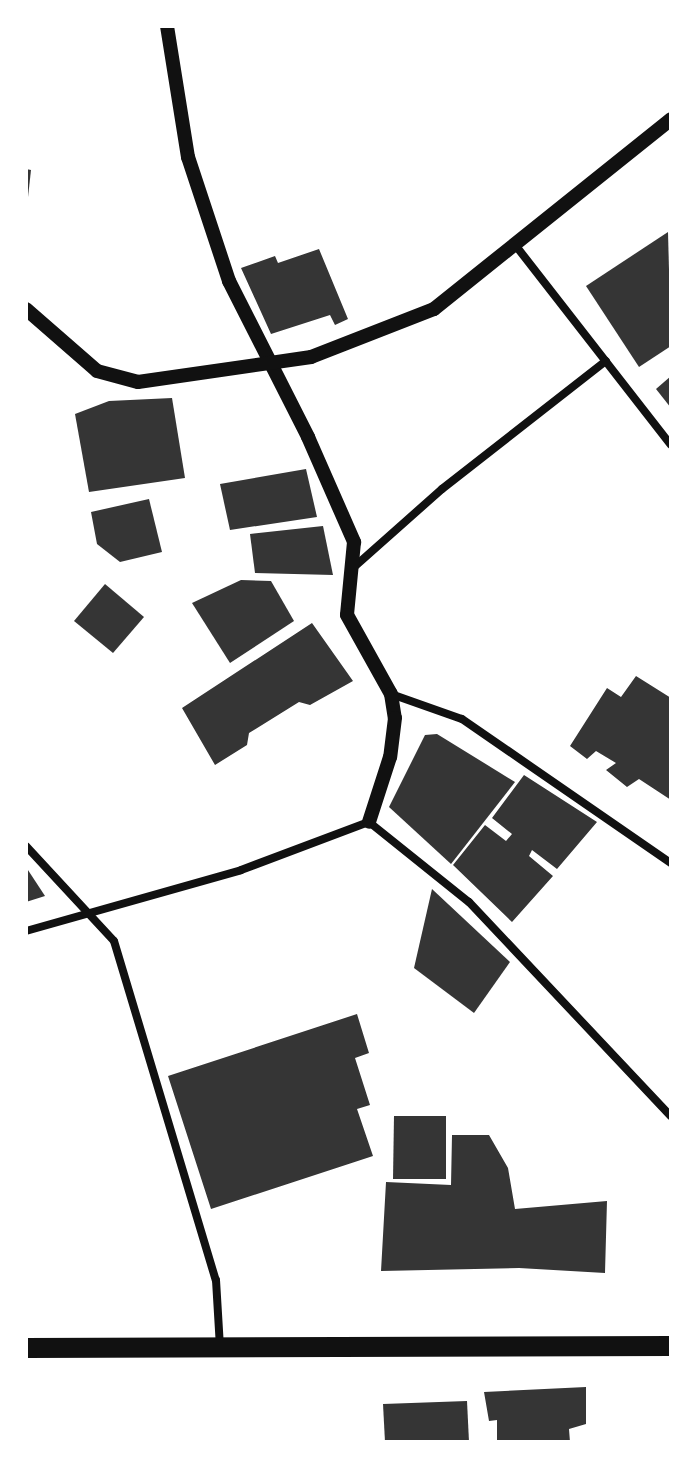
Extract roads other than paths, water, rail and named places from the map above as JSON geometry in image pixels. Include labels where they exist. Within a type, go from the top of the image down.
[{"type":"main road","points":[[26,1348],[671,1346]]},
{"type":"street","points":[[167,26],[188,157],[229,281],[267,365],[308,437],[354,542],[347,615],[391,694],[395,718],[390,757],[369,822]]},
{"type":"street","points":[[26,309],[97,371],[138,382],[311,357],[434,309],[671,119]]},
{"type":"street","points":[[516,246],[671,445]]},
{"type":"street","points":[[351,569],[442,489],[606,361]]},
{"type":"street","points":[[391,694],[462,719],[671,863]]},
{"type":"street","points":[[26,931],[241,870],[369,822]]},
{"type":"street","points":[[369,822],[469,902],[671,1116]]},
{"type":"street","points":[[26,846],[114,941],[141,1018],[216,1280],[220,1348]]}]
